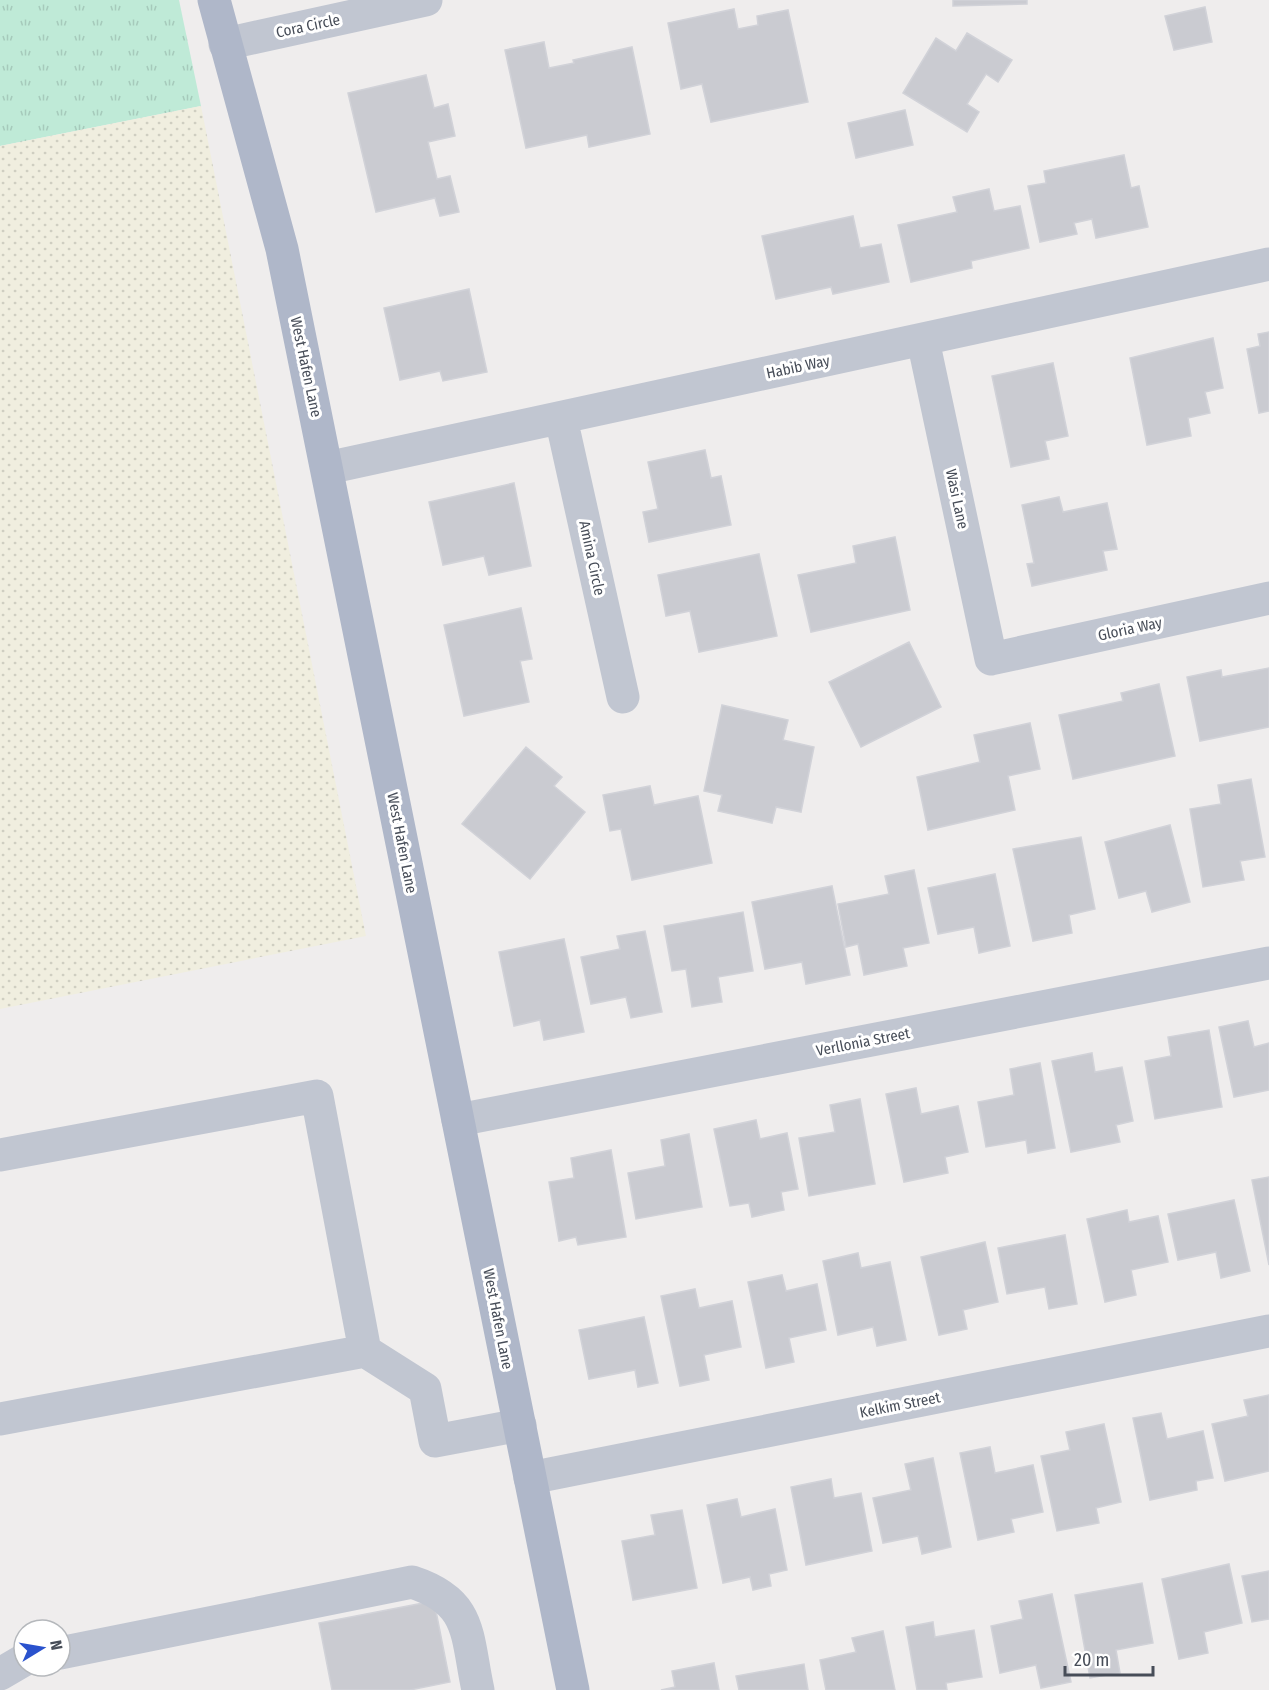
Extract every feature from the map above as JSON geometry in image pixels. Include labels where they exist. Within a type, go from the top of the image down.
[{"type":"main road","name":"West Hafen Lane","points":[[214,0],[282,249],[573,1690]]},
{"type":"street","name":"Cora Circle","points":[[225,44],[426,0]]},
{"type":"street","name":"Habib Way","points":[[327,468],[1269,264]]},
{"type":"street","name":"Wasi Lane","points":[[923,340],[992,659]]},
{"type":"street","name":"Amina Circle","points":[[561,418],[623,697]]},
{"type":"street","name":"Gloria Way","points":[[992,659],[1269,598]]},
{"type":"street","name":"Verllonia Street","points":[[458,1120],[1269,963]]},
{"type":"street","points":[[0,1155],[317,1096],[365,1351]]},
{"type":"street","name":"Kelkim Street","points":[[530,1478],[1269,1331]]},
{"type":"street","points":[[0,1419],[365,1351],[424,1389],[435,1441],[520,1425]]},
{"type":"street","points":[[72,1651],[412,1582],[437,1590],[456,1606],[464,1625],[478,1690]]},
{"type":"green space","points":[[0,0],[179,0],[201,106],[0,146]]},
{"type":"sand","points":[[201,106],[366,936],[0,1009],[0,146]]},
{"type":"building","points":[[953,0],[1027,0],[1027,4],[953,6]]},
{"type":"building","points":[[1205,7],[1212,42],[1174,50],[1165,16]]},
{"type":"building","points":[[734,9],[738,29],[758,25],[757,16],[788,10],[808,102],[711,122],[702,84],[681,89],[668,23]]},
{"type":"building","points":[[967,33],[1012,60],[998,82],[986,74],[967,104],[979,112],[967,132],[903,93],[936,38],[956,51]]},
{"type":"building","points":[[544,42],[549,68],[574,63],[573,60],[632,47],[650,134],[589,147],[587,135],[526,148],[505,50]]},
{"type":"building","points":[[426,75],[434,108],[448,104],[455,136],[428,142],[437,179],[450,176],[459,212],[440,216],[435,198],[376,212],[348,93]]},
{"type":"building","points":[[905,110],[913,145],[856,158],[848,123]]},
{"type":"building","points":[[1124,155],[1131,188],[1139,186],[1148,227],[1096,238],[1092,219],[1074,223],[1077,234],[1040,242],[1028,186],[1046,183],[1044,171]]},
{"type":"building","points":[[989,189],[994,211],[1020,206],[1029,248],[971,261],[972,268],[911,282],[898,225],[957,212],[953,197]]},
{"type":"building","points":[[853,216],[860,248],[881,244],[889,282],[833,294],[831,287],[776,299],[762,236]]},
{"type":"building","points":[[469,289],[487,372],[443,381],[440,371],[400,380],[384,308]]},
{"type":"building","points":[[1269,332],[1269,411],[1259,413],[1247,349],[1260,346],[1258,334]]},
{"type":"building","points":[[1213,338],[1223,388],[1205,392],[1210,413],[1188,418],[1191,436],[1147,445],[1130,358]]},
{"type":"building","points":[[1053,363],[1068,436],[1045,441],[1049,459],[1011,467],[992,376]]},
{"type":"building","points":[[705,450],[711,478],[721,476],[731,525],[649,542],[643,512],[658,509],[648,462]]},
{"type":"building","points":[[514,483],[531,566],[489,575],[484,556],[443,565],[429,502]]},
{"type":"building","points":[[1059,497],[1063,512],[1107,503],[1117,549],[1103,551],[1107,570],[1032,586],[1027,564],[1034,563],[1022,505]]},
{"type":"building","points":[[895,537],[910,610],[811,632],[798,575],[856,563],[853,546]]},
{"type":"building","points":[[759,554],[777,636],[699,652],[690,611],[666,616],[658,575]]},
{"type":"building","points":[[521,608],[532,659],[520,661],[529,702],[464,716],[444,625]]},
{"type":"building","points":[[909,642],[941,707],[861,747],[829,682]]},
{"type":"building","points":[[1269,668],[1269,727],[1200,741],[1187,677],[1221,670],[1222,677]]},
{"type":"building","points":[[1159,684],[1175,756],[1073,779],[1059,715],[1123,701],[1121,693]]},
{"type":"building","points":[[722,705],[788,720],[783,740],[814,747],[801,812],[776,807],[772,823],[718,811],[722,795],[704,791]]},
{"type":"building","points":[[1030,723],[1040,769],[1008,776],[1015,810],[928,830],[917,777],[980,762],[974,735]]},
{"type":"building","points":[[526,747],[562,777],[554,786],[585,812],[530,879],[462,824]]},
{"type":"building","points":[[1251,779],[1265,857],[1240,861],[1244,880],[1203,887],[1190,809],[1221,804],[1218,785]]},
{"type":"building","points":[[650,786],[654,805],[698,796],[712,863],[632,880],[621,829],[610,831],[603,795]]},
{"type":"building","points":[[1170,825],[1190,902],[1152,912],[1146,891],[1119,898],[1105,842]]},
{"type":"building","points":[[1081,837],[1095,909],[1069,915],[1072,933],[1033,941],[1013,849]]},
{"type":"building","points":[[914,870],[929,943],[903,948],[907,966],[864,975],[858,944],[846,947],[838,904],[889,894],[885,876]]},
{"type":"building","points":[[995,874],[1010,946],[979,953],[974,927],[938,934],[928,888]]},
{"type":"building","points":[[832,886],[850,975],[806,984],[802,962],[765,969],[752,902]]},
{"type":"building","points":[[743,912],[753,971],[718,977],[722,1002],[692,1007],[686,969],[672,971],[664,926]]},
{"type":"building","points":[[645,931],[662,1012],[631,1018],[626,997],[591,1004],[581,957],[620,949],[617,936]]},
{"type":"building","points":[[564,939],[584,1032],[544,1040],[540,1020],[514,1026],[499,952]]},
{"type":"building","points":[[1248,1021],[1254,1047],[1269,1043],[1269,1090],[1234,1097],[1219,1027]]},
{"type":"building","points":[[1209,1030],[1222,1107],[1155,1119],[1145,1061],[1171,1056],[1168,1037]]},
{"type":"building","points":[[1092,1053],[1095,1072],[1122,1067],[1133,1121],[1116,1125],[1120,1142],[1071,1152],[1052,1061]]},
{"type":"building","points":[[1040,1063],[1055,1148],[1028,1153],[1026,1140],[986,1147],[978,1102],[1014,1095],[1010,1069]]},
{"type":"building","points":[[916,1088],[921,1114],[958,1106],[968,1152],[945,1157],[948,1173],[904,1182],[886,1094]]},
{"type":"building","points":[[860,1099],[875,1184],[809,1196],[799,1138],[835,1132],[830,1105]]},
{"type":"building","points":[[756,1120],[760,1139],[787,1133],[798,1189],[781,1192],[784,1210],[752,1217],[749,1203],[730,1206],[714,1129]]},
{"type":"building","points":[[689,1134],[702,1207],[636,1219],[628,1173],[665,1166],[661,1140]]},
{"type":"building","points":[[611,1150],[626,1237],[578,1245],[576,1237],[559,1241],[549,1182],[574,1178],[571,1158]]},
{"type":"building","points":[[1269,1177],[1269,1265],[1252,1180]]},
{"type":"building","points":[[1234,1200],[1250,1271],[1221,1278],[1216,1252],[1178,1260],[1168,1214]]},
{"type":"building","points":[[1127,1210],[1129,1222],[1158,1216],[1168,1262],[1131,1270],[1136,1295],[1105,1302],[1087,1219]]},
{"type":"building","points":[[1065,1235],[1077,1304],[1049,1309],[1045,1287],[1007,1294],[998,1248]]},
{"type":"building","points":[[985,1242],[998,1302],[963,1310],[967,1329],[939,1335],[921,1257]]},
{"type":"building","points":[[858,1253],[861,1268],[890,1262],[906,1340],[877,1346],[873,1327],[838,1335],[823,1261]]},
{"type":"building","points":[[782,1275],[786,1291],[817,1284],[826,1330],[789,1338],[794,1362],[766,1368],[748,1282]]},
{"type":"building","points":[[695,1289],[699,1308],[732,1301],[741,1347],[704,1355],[709,1380],[680,1386],[661,1296]]},
{"type":"building","points":[[644,1317],[658,1383],[638,1387],[635,1370],[589,1379],[579,1330]]},
{"type":"building","points":[[1269,1395],[1269,1471],[1225,1481],[1212,1424],[1248,1416],[1244,1400]]},
{"type":"building","points":[[1161,1413],[1167,1439],[1203,1431],[1213,1478],[1196,1481],[1197,1490],[1150,1500],[1133,1418]]},
{"type":"building","points":[[1104,1424],[1121,1502],[1096,1508],[1099,1523],[1057,1531],[1041,1456],[1070,1450],[1066,1432]]},
{"type":"building","points":[[990,1447],[995,1473],[1033,1465],[1043,1512],[1011,1519],[1014,1532],[978,1540],[960,1453]]},
{"type":"building","points":[[933,1458],[951,1547],[922,1554],[918,1536],[883,1543],[873,1498],[911,1490],[905,1464]]},
{"type":"building","points":[[831,1479],[834,1498],[861,1493],[872,1551],[806,1565],[791,1487]]},
{"type":"building","points":[[737,1499],[741,1517],[775,1509],[787,1570],[769,1574],[771,1586],[753,1590],[750,1577],[723,1583],[707,1505]]},
{"type":"building","points":[[682,1510],[697,1588],[633,1600],[622,1541],[655,1535],[651,1515]]},
{"type":"building","points":[[1229,1564],[1242,1623],[1204,1632],[1208,1653],[1179,1659],[1162,1579]]},
{"type":"building","points":[[1269,1571],[1269,1619],[1252,1622],[1242,1576]]},
{"type":"building","points":[[1142,1583],[1153,1643],[1116,1650],[1120,1673],[1090,1678],[1075,1595]]},
{"type":"building","points":[[1052,1594],[1071,1682],[1041,1688],[1036,1665],[1000,1673],[991,1626],[1023,1619],[1019,1601]]},
{"type":"building","points":[[434,1601],[450,1682],[410,1690],[332,1690],[319,1623]]},
{"type":"building","points":[[933,1622],[935,1637],[974,1630],[982,1677],[946,1683],[947,1690],[917,1690],[906,1627]]},
{"type":"building","points":[[883,1631],[895,1690],[826,1690],[820,1660],[856,1652],[852,1638]]},
{"type":"building","points":[[714,1663],[719,1690],[661,1690],[675,1687],[672,1671]]},
{"type":"building","points":[[804,1664],[808,1690],[739,1690],[736,1676]]}]
